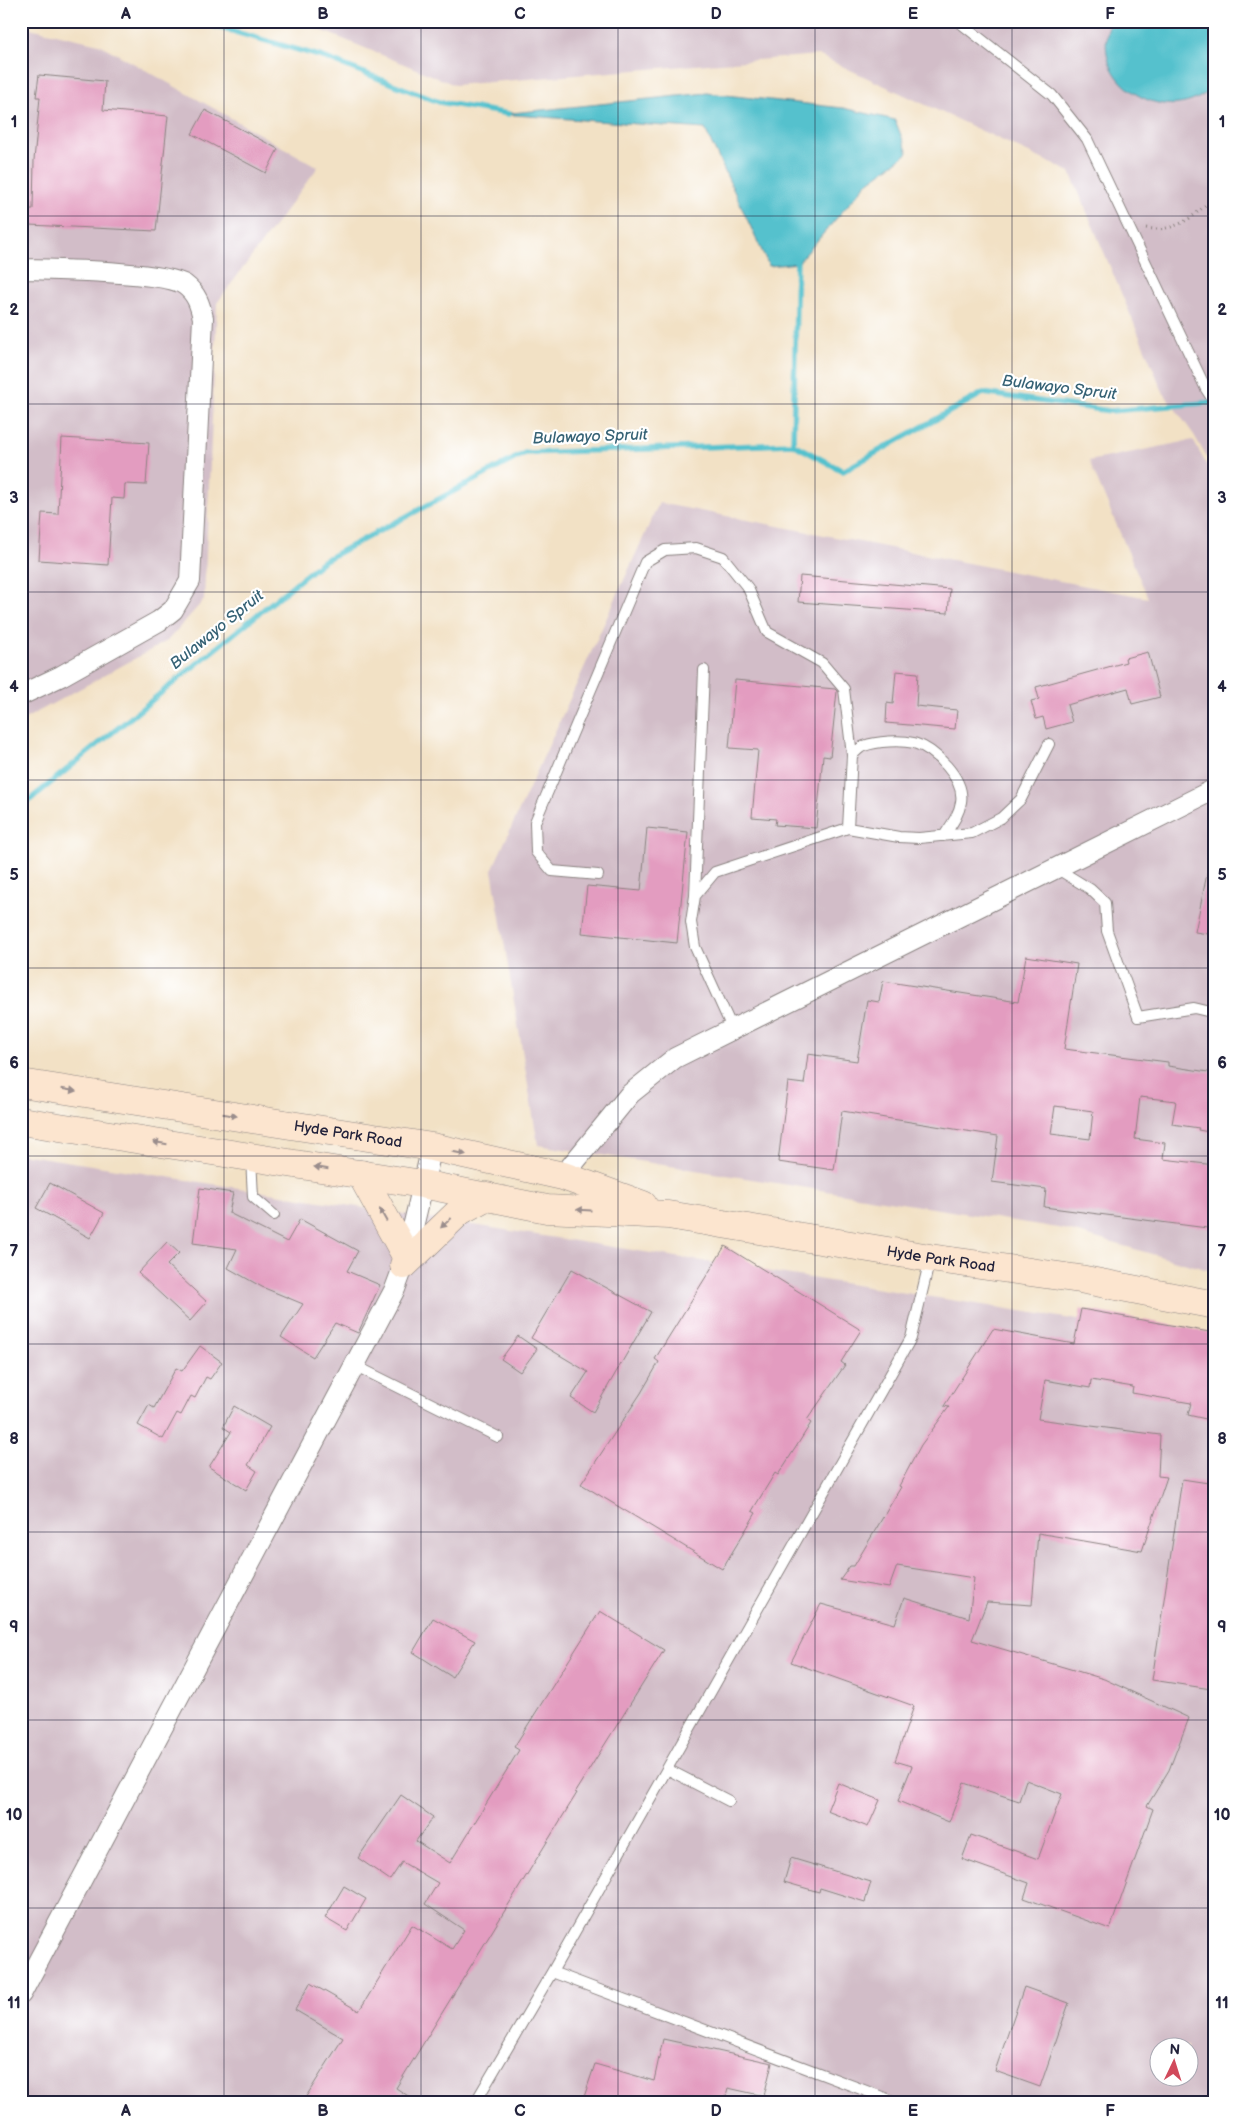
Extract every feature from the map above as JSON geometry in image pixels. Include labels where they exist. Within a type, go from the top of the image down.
[{"type":"street","points":[[21,269],[162,277],[185,284],[198,298],[203,318],[190,581],[173,610],[159,621],[61,676],[21,695]]},
{"type":"street","points":[[564,1176],[630,1094],[675,1058],[1215,789]]},
{"type":"street","name":"Hyde Park Road","points":[[21,1082],[432,1147],[564,1176],[668,1215]]},
{"type":"street","name":"Hyde Park Road","points":[[21,1121],[422,1184],[547,1209],[668,1215],[930,1258],[1080,1279],[1215,1305]]},
{"type":"street","points":[[261,1158],[275,1122]]},
{"type":"street","points":[[21,1994],[395,1289],[405,1261],[432,1147]]},
{"type":"street","points":[[361,1174],[405,1261]]},
{"type":"street","points":[[405,1261],[460,1211],[487,1196]]},
{"type":"lane","points":[[958,21],[1052,95],[1087,139],[1206,389],[1215,403]]},
{"type":"lane","points":[[598,875],[552,871],[536,852],[535,822],[645,562],[665,550],[696,548],[723,558],[748,588],[767,632],[822,663],[844,689],[852,755],[848,828]]},
{"type":"lane","points":[[704,670],[695,896],[692,922],[694,947],[733,1030]]},
{"type":"lane","points":[[852,755],[864,746],[887,742],[914,743],[936,755],[955,776],[962,800],[956,818],[944,836]]},
{"type":"lane","points":[[695,896],[716,872],[848,828],[899,837],[972,833],[1001,818],[1021,799],[1049,744]]},
{"type":"lane","points":[[1056,868],[1090,889],[1105,903],[1107,931],[1138,1017],[1194,1008],[1215,1013]]},
{"type":"lane","points":[[261,1158],[253,1197],[274,1215]]},
{"type":"lane","points":[[475,2103],[552,1972],[911,1338],[930,1258]]},
{"type":"lane","points":[[354,1365],[498,1437]]},
{"type":"lane","points":[[667,1769],[729,1801]]},
{"type":"lane","points":[[552,1972],[898,2103]]},
{"type":"path","points":[[1125,218],[1142,228],[1159,230],[1177,226],[1200,212],[1215,195]]},
{"type":"shaded area","points":[[299,21],[1215,21],[1215,472],[1194,435],[1163,392],[1070,172],[818,55],[455,85]]},
{"type":"shaded area","points":[[21,26],[99,44],[318,167],[217,303],[204,600],[167,641],[21,721]]},
{"type":"shaded area","points":[[1193,440],[1215,480],[1215,1272],[1064,1229],[538,1145],[492,870],[659,503],[1148,598],[1089,461]]},
{"type":"shaded area","points":[[21,1154],[1167,1334],[1215,1347],[1215,2103],[21,2103]]},
{"type":"water","points":[[1111,21],[1215,21],[1215,85],[1197,99],[1176,104],[1155,102],[1136,94],[1121,81],[1110,64],[1106,43]]},
{"type":"water","points":[[707,93],[843,108],[895,120],[908,153],[867,183],[798,263],[769,266],[705,129],[502,114]]},
{"type":"building","points":[[39,75],[105,81],[103,110],[168,116],[156,231],[29,225],[30,209],[33,209],[34,160],[40,97],[36,97]]},
{"type":"building","points":[[205,110],[278,149],[266,173],[192,134]]},
{"type":"building","points":[[62,438],[149,443],[146,485],[125,484],[124,499],[112,498],[108,565],[39,560],[42,513],[58,514]]},
{"type":"building","points":[[800,576],[950,589],[948,613],[798,602]]},
{"type":"building","points":[[1148,652],[1160,697],[1132,704],[1128,688],[1067,705],[1072,722],[1046,729],[1043,717],[1036,719],[1031,701],[1039,699],[1036,687],[1126,662],[1125,658]]},
{"type":"building","points":[[896,671],[918,673],[916,706],[957,710],[955,729],[886,723],[887,703],[893,704]]},
{"type":"building","points":[[735,680],[835,689],[837,691],[830,757],[823,756],[816,828],[775,825],[776,819],[752,817],[758,750],[729,748]]},
{"type":"building","points":[[647,828],[688,832],[677,943],[582,933],[587,886],[641,891]]},
{"type":"building","points":[[1208,869],[1215,870],[1215,935],[1195,932]]},
{"type":"building","points":[[1026,956],[1077,964],[1064,1049],[1168,1062],[1168,1066],[1215,1073],[1215,1133],[1198,1130],[1199,1128],[1172,1124],[1176,1101],[1140,1097],[1135,1139],[1165,1143],[1163,1159],[1215,1165],[1215,1229],[1044,1207],[1046,1189],[992,1182],[998,1136],[842,1111],[834,1170],[778,1162],[788,1082],[804,1084],[808,1054],[857,1061],[867,1000],[879,1002],[883,981],[1018,1002]],"holes":[[[1055,1106],[1093,1111],[1090,1139],[1051,1134]]]},
{"type":"building","points":[[50,1183],[104,1213],[90,1238],[36,1208]]},
{"type":"building","points":[[200,1188],[233,1193],[229,1213],[287,1242],[300,1219],[358,1251],[347,1271],[380,1285],[358,1333],[335,1323],[313,1357],[281,1337],[303,1304],[262,1287],[228,1268],[237,1249],[193,1243]]},
{"type":"building","points":[[167,1242],[179,1253],[167,1265],[207,1302],[190,1321],[138,1273]]},
{"type":"building","points":[[725,1246],[861,1330],[841,1362],[845,1365],[807,1420],[811,1423],[796,1447],[778,1475],[775,1473],[752,1511],[756,1513],[722,1569],[581,1484],[641,1393],[659,1362],[655,1359]]},
{"type":"building","points":[[572,1269],[651,1312],[593,1412],[571,1398],[588,1372],[531,1338]]},
{"type":"building","points":[[1081,1309],[1215,1333],[1215,1421],[1188,1415],[1191,1403],[1132,1393],[1133,1387],[1091,1380],[1090,1388],[1045,1380],[1038,1419],[1160,1435],[1158,1476],[1167,1477],[1142,1551],[1038,1533],[1032,1605],[987,1602],[972,1640],[1104,1679],[1189,1718],[1169,1770],[1147,1806],[1153,1809],[1110,1929],[1024,1898],[1029,1883],[962,1859],[971,1835],[1038,1859],[1062,1794],[1026,1780],[1019,1801],[964,1783],[949,1822],[898,1801],[912,1766],[895,1761],[914,1706],[791,1662],[821,1604],[895,1624],[904,1598],[969,1618],[974,1578],[897,1566],[889,1588],[840,1580],[850,1566],[854,1566],[901,1487],[899,1486],[921,1445],[949,1407],[944,1406],[993,1329],[1074,1344]]},
{"type":"building","points":[[518,1336],[537,1349],[520,1372],[501,1359]]},
{"type":"building","points":[[200,1346],[222,1362],[210,1379],[206,1377],[195,1398],[191,1396],[181,1415],[177,1413],[163,1439],[138,1425],[149,1405],[154,1408],[176,1368],[182,1371]]},
{"type":"building","points":[[234,1406],[270,1427],[248,1465],[257,1471],[246,1490],[209,1467],[231,1432],[223,1427]]},
{"type":"building","points":[[1182,1479],[1215,1484],[1215,1666],[1211,1689],[1152,1680]]},
{"type":"building","points":[[600,1611],[664,1650],[575,1792],[577,1793],[396,2088],[419,2103],[302,2103],[343,2038],[295,2010],[310,1983],[359,2011],[412,1925],[452,1949],[464,1930],[425,1904],[438,1883],[402,1862],[390,1880],[358,1858],[401,1795],[433,1817],[416,1841],[450,1863],[519,1750],[514,1747]]},
{"type":"building","points":[[433,1618],[475,1641],[452,1677],[413,1652]]},
{"type":"building","points":[[838,1783],[880,1800],[868,1827],[827,1811]]},
{"type":"building","points":[[791,1858],[871,1882],[865,1902],[820,1888],[819,1892],[784,1882]]},
{"type":"building","points":[[344,1886],[366,1899],[347,1931],[325,1918]]},
{"type":"building","points":[[1024,1987],[1069,2003],[1040,2087],[995,2071]]},
{"type":"building","points":[[663,2039],[772,2063],[764,2096],[728,2088],[724,2103],[582,2103],[595,2064],[654,2081]]},
{"type":"waterway","points":[[196,21],[323,57],[439,102],[509,114]]},
{"type":"waterway","points":[[793,444],[797,256]]},
{"type":"waterway","name":"Bulawayo Spruit","points":[[21,807],[323,561],[525,453],[793,444],[843,471],[983,393],[1110,411],[1215,402]]}]
